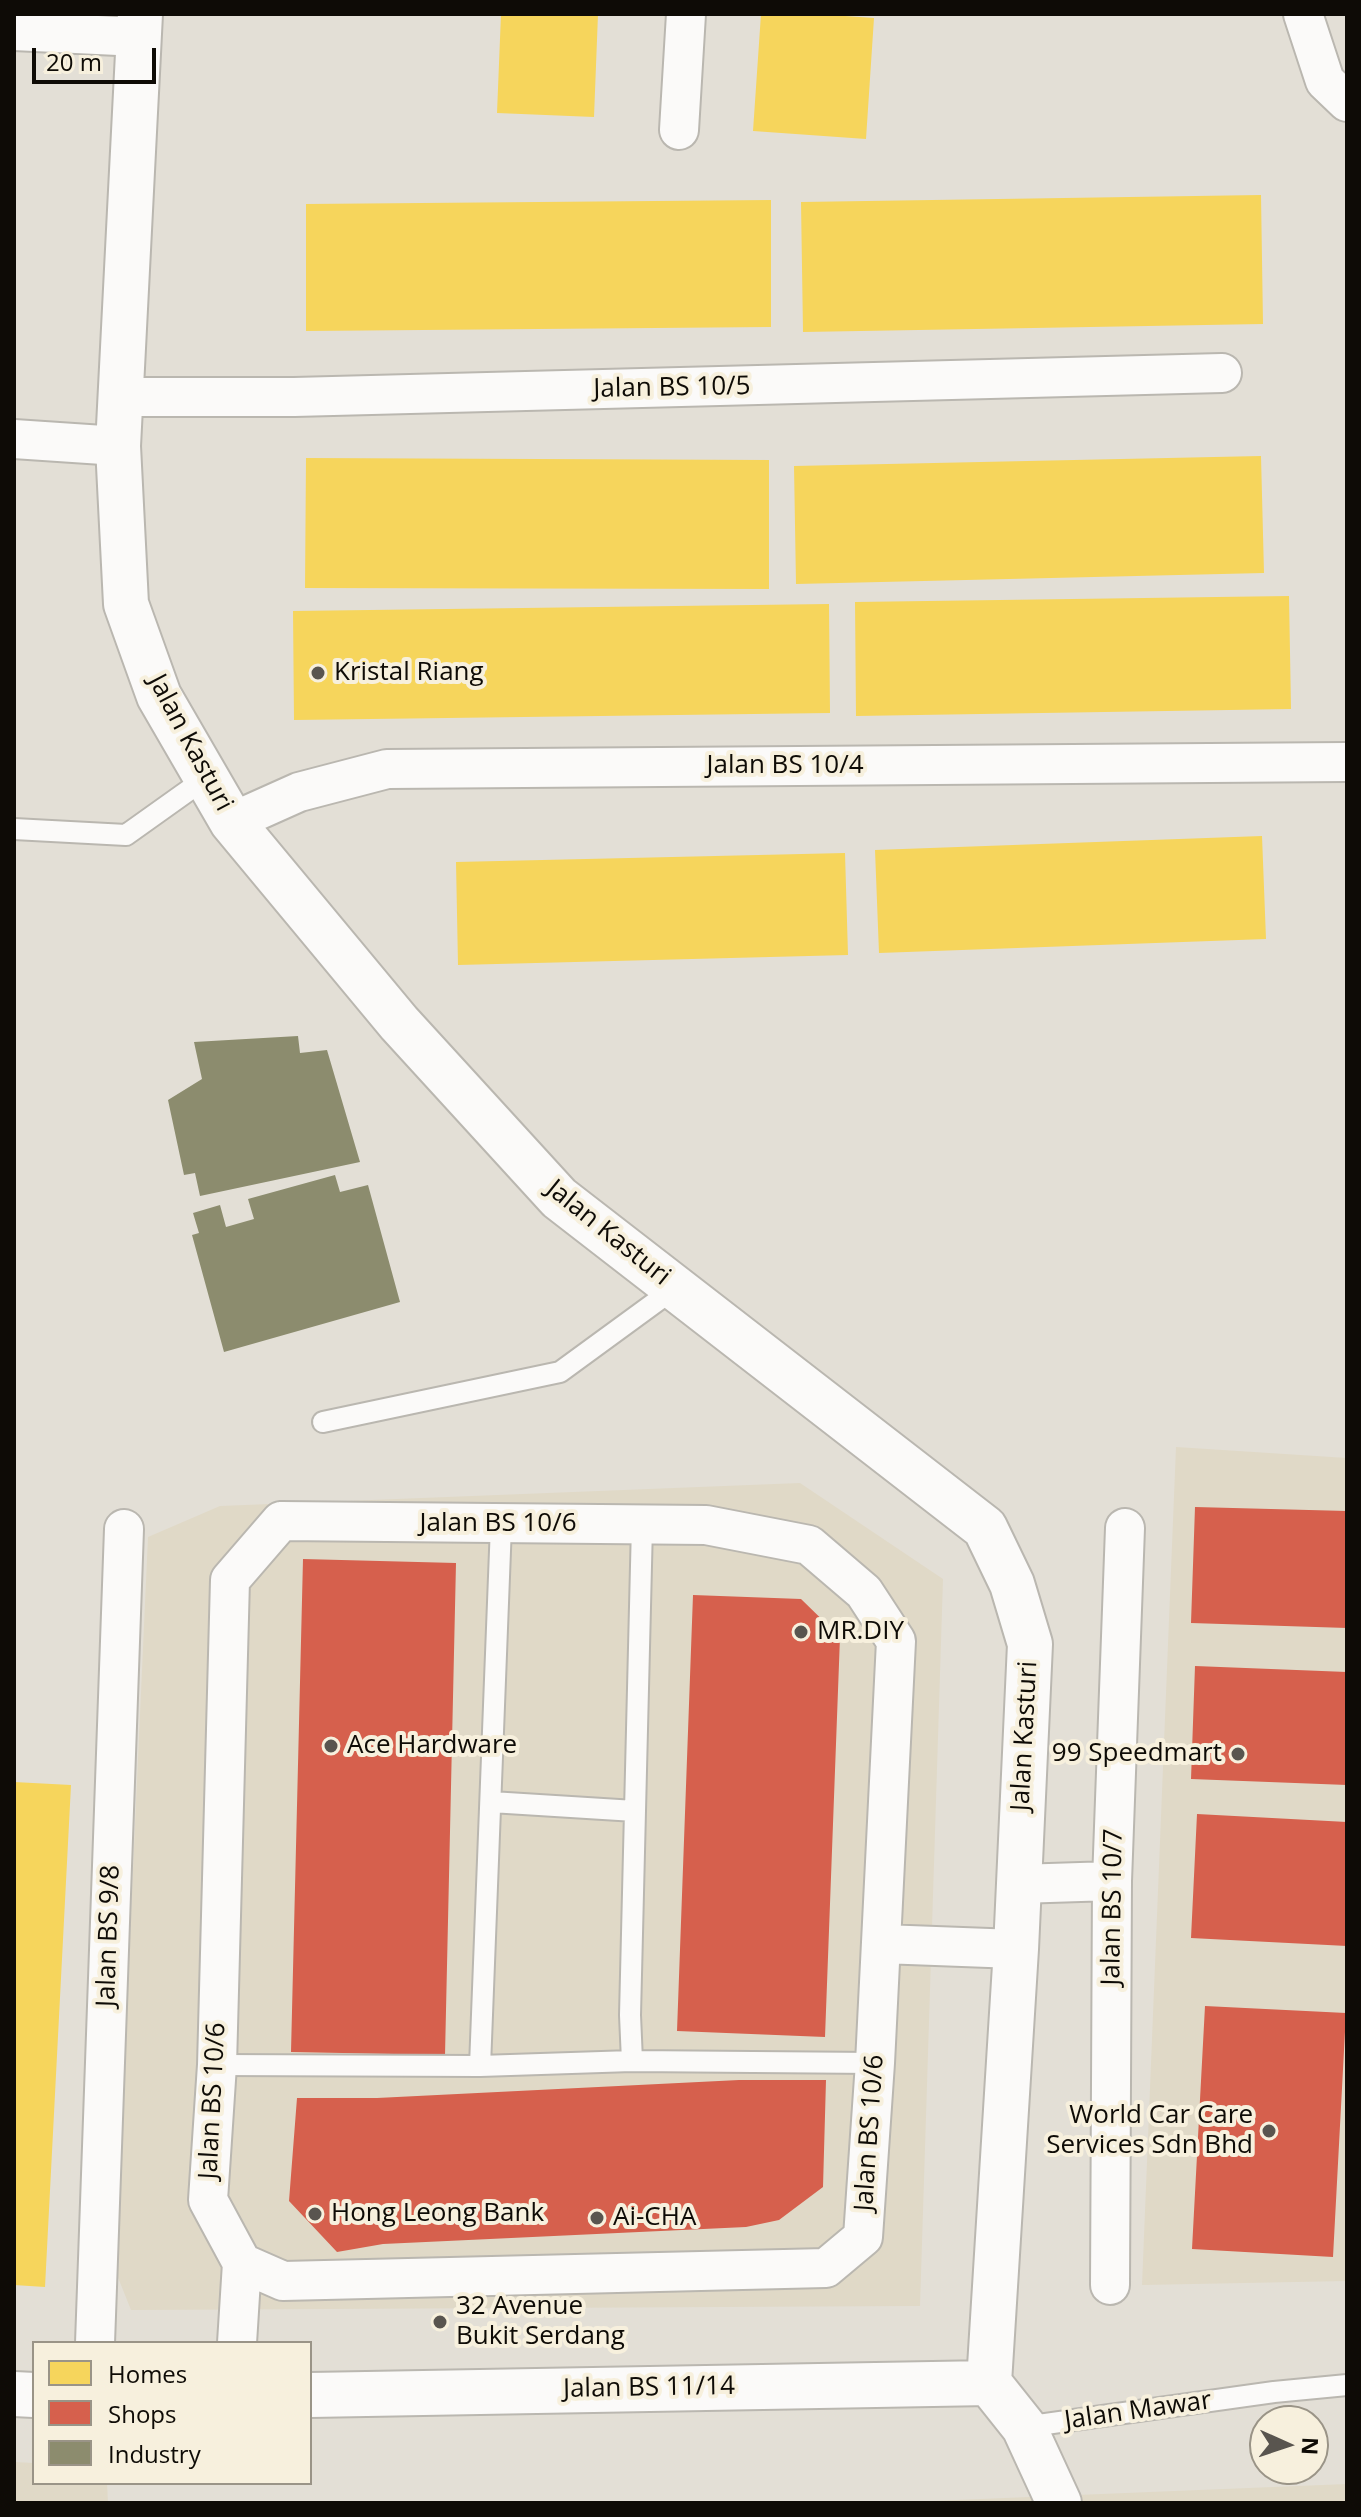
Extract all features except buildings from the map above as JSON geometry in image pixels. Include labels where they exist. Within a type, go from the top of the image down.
[{"type":"street","points":[[679,130],[686,14]]},
{"type":"street","points":[[1303,14],[1325,81],[1347,102]]},
{"type":"street","points":[[14,31],[139,26]]},
{"type":"street","name":"Jalan Kasturi","points":[[139,26],[118,446],[126,604],[159,696],[232,822],[399,1023],[559,1198],[985,1528],[1012,1584],[1030,1644],[1016,1949],[989,2383]]},
{"type":"street","name":"Jalan BS 10/5","points":[[122,397],[294,397],[1222,373]]},
{"type":"street","points":[[14,439],[118,446]]},
{"type":"street","name":"Jalan BS 10/4","points":[[232,822],[299,792],[387,769],[1347,762]]},
{"type":"street","name":"Jalan BS 10/6","points":[[281,1521],[501,1525],[706,1525],[809,1545],[864,1592],[896,1641],[882,1944],[863,2237],[826,2268],[283,2281],[242,2263],[208,2200],[217,2065],[230,1580],[281,1521]]},
{"type":"street","name":"Jalan BS 10/7","points":[[1110,2285],[1112,1881],[1125,1528]]},
{"type":"street","name":"Jalan BS 9/8","points":[[95,2341],[124,1529]]},
{"type":"street","points":[[1018,1884],[1112,1881]]},
{"type":"street","points":[[882,1944],[1016,1949]]},
{"type":"street","points":[[237,2341],[242,2263]]},
{"type":"street","points":[[989,2383],[1024,2427],[1053,2490],[1080,2503]]},
{"type":"street","name":"Jalan BS 11/14","points":[[312,2395],[989,2383]]},
{"type":"lane","points":[[14,829],[126,835],[206,778]]},
{"type":"lane","points":[[323,1422],[560,1372],[675,1288]]},
{"type":"lane","points":[[480,2066],[501,1525]]},
{"type":"lane","points":[[632,2061],[630,2015],[642,1525]]},
{"type":"lane","points":[[491,1802],[635,1811]]},
{"type":"lane","points":[[217,2065],[480,2066],[632,2061],[875,2063]]},
{"type":"lane","name":"Jalan Mawar","points":[[1024,2427],[1274,2392],[1347,2385]]},
{"type":"shaded area","points":[[1176,1447],[1347,1458],[1347,2281],[1142,2285]]},
{"type":"shaded area","points":[[800,1483],[943,1579],[920,2306],[131,2310],[115,2270],[148,1537],[220,1506]]},
{"type":"shaded area","points":[[14,2462],[32,2463],[32,2485],[107,2485],[108,2503],[14,2503]]},
{"type":"shaded area","points":[[1347,2484],[1347,2503],[884,2503],[1329,2485]]},
{"type":"place","name":"Kristal Riang","points":[[318,673]]},
{"type":"place","name":"MR.DIY","points":[[801,1632]]},
{"type":"place","name":"Ace Hardware","points":[[331,1746]]},
{"type":"place","name":"99 Speedmart","points":[[1238,1754]]},
{"type":"place","name":"World Car Care Services Sdn Bhd","points":[[1269,2131]]},
{"type":"place","name":"Hong Leong Bank","points":[[315,2214]]},
{"type":"place","name":"Ai-CHA","points":[[597,2218]]},
{"type":"place","name":"32 Avenue Bukit Serdang","points":[[440,2322]]}]
